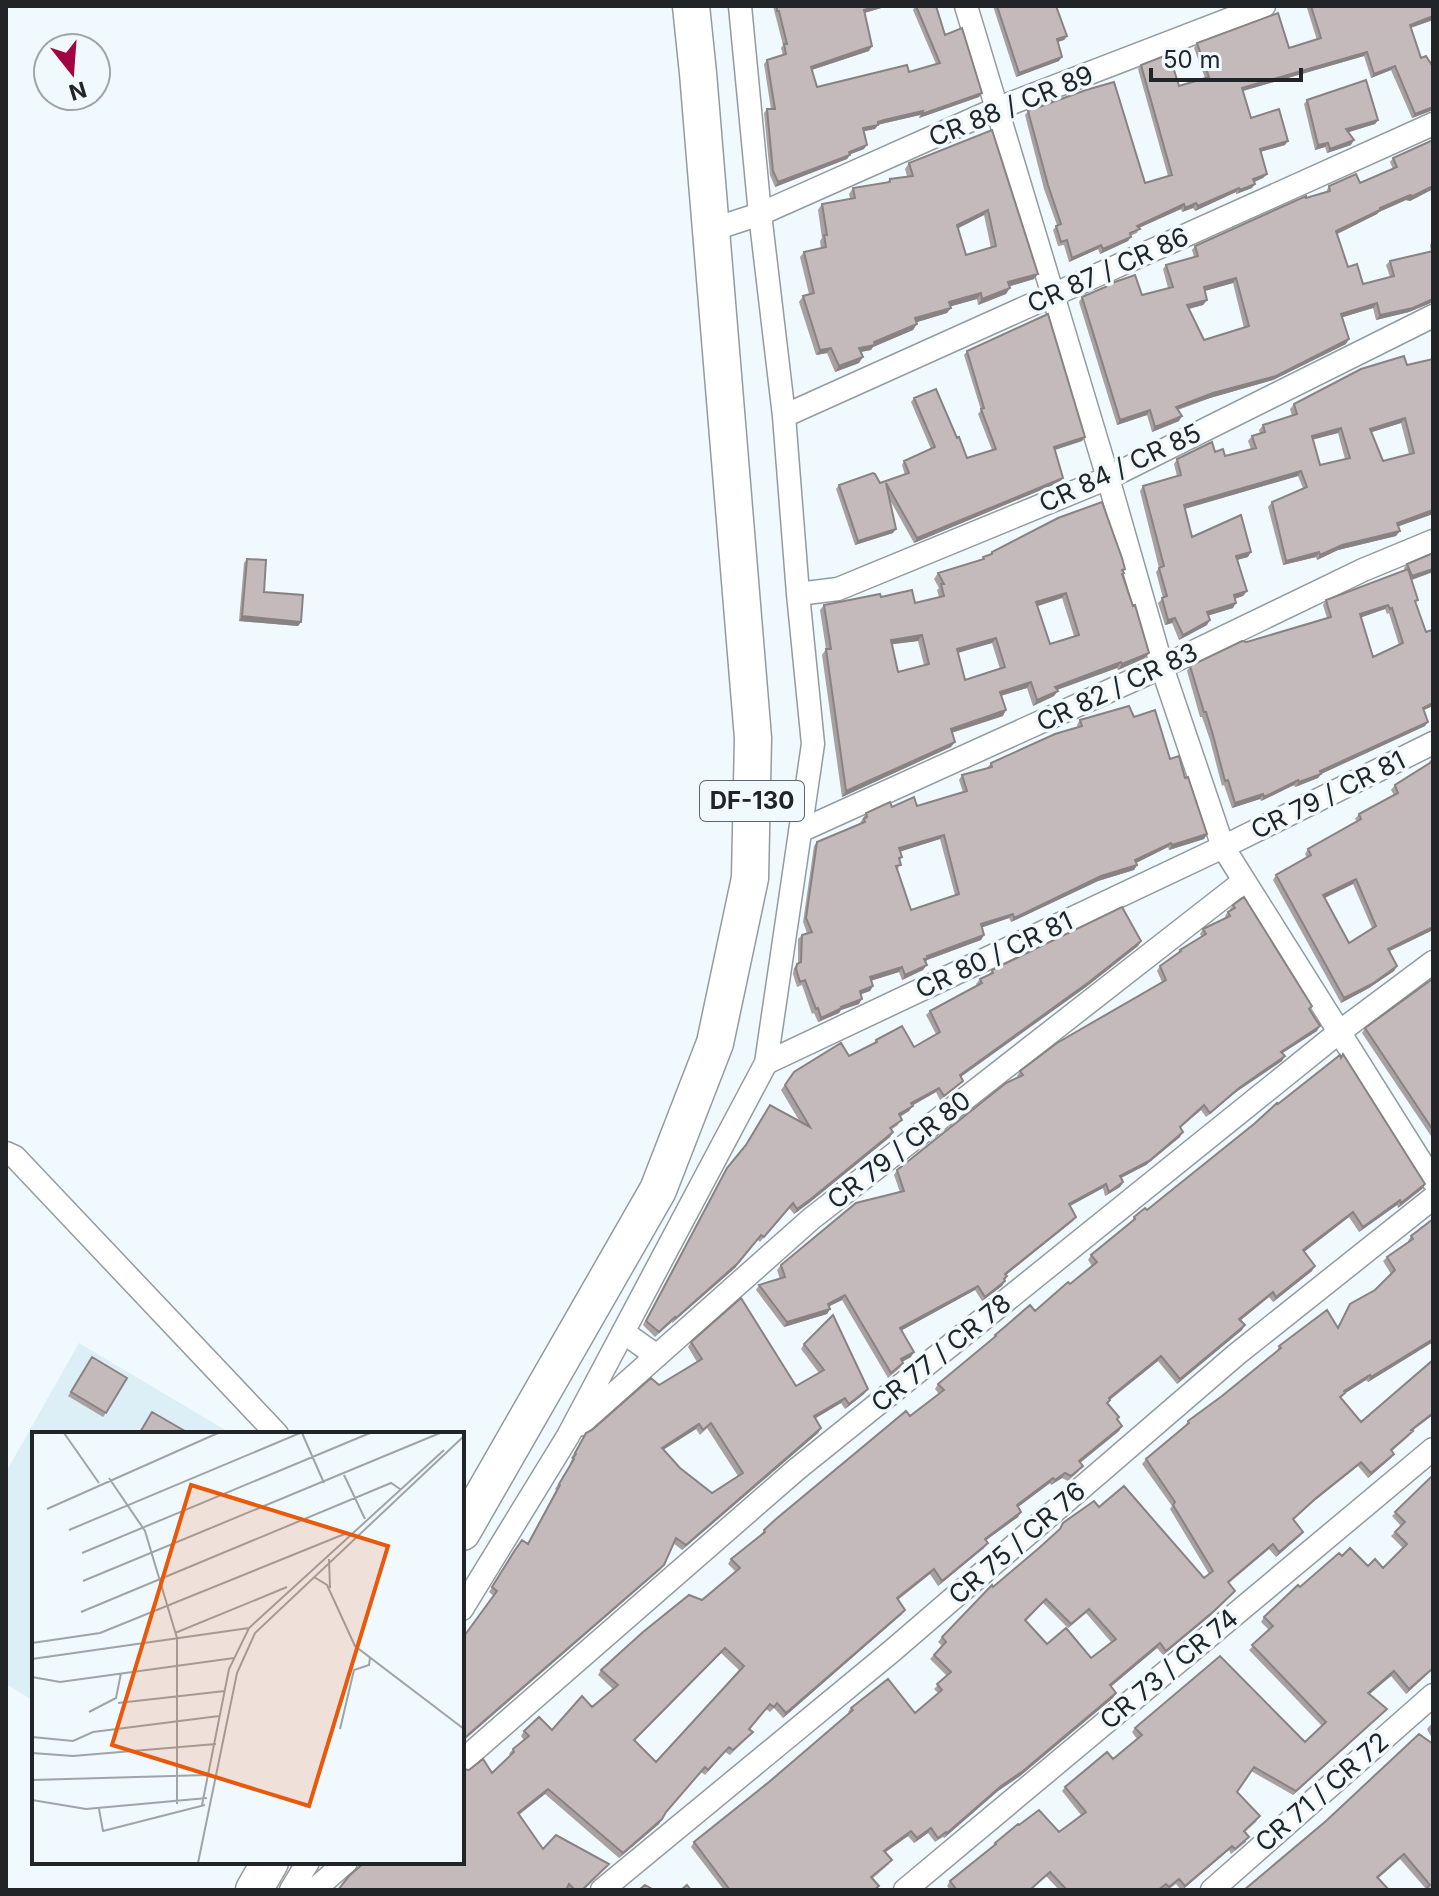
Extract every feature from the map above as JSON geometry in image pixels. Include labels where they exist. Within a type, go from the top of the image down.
[{"type":"main road","name":"DF-130","points":[[464,1527],[658,1190],[715,1043],[750,878],[753,738],[691,6]]},
{"type":"main road","points":[[254,1890],[269,1864]]},
{"type":"street","points":[[464,1606],[568,1436],[766,1063],[813,744],[784,416],[740,6]]},
{"type":"street","points":[[966,6],[1054,294],[1162,667],[1223,847],[1433,1181]]},
{"type":"street","name":"CR 88 / CR 89","points":[[711,230],[760,214],[996,109],[1264,6]]},
{"type":"street","name":"CR 87 / CR 86","points":[[784,416],[1433,124]]},
{"type":"street","name":"CR 84 / CR 85","points":[[798,594],[838,589],[1108,478],[1433,316]]},
{"type":"street","name":"CR 82 / CR 83","points":[[800,831],[1162,667],[1363,570],[1433,541]]},
{"type":"street","name":"CR 79 / CR 81","points":[[1223,847],[1433,743]]},
{"type":"street","name":"CR 80 / CR 81","points":[[766,1063],[1223,847]]},
{"type":"street","name":"CR 79 / CR 80","points":[[568,1436],[811,1219],[1244,881]]},
{"type":"street","name":"CR 77 / CR 78","points":[[464,1759],[797,1469],[1338,1033],[1433,962]]},
{"type":"street","points":[[6,1153],[15,1157],[275,1432]]},
{"type":"street","name":"CR 75 / CR 76","points":[[602,1890],[892,1651],[1237,1354],[1433,1198]]},
{"type":"street","points":[[623,1332],[657,1356]]},
{"type":"street","name":"CR 73 / CR 74","points":[[905,1890],[1433,1449]]},
{"type":"street","name":"CR 71 / CR 72","points":[[1212,1890],[1433,1695]]},
{"type":"street","points":[[291,1890],[307,1864]]},
{"type":"street","points":[[314,1890],[344,1864]]},
{"type":"shaded area","points":[[79,1343],[229,1432],[32,1432],[32,1700],[6,1684],[6,1472]]},
{"type":"building","points":[[777,6],[877,6],[864,10],[872,46],[811,67],[817,87],[907,65],[909,72],[940,63],[916,6],[936,6],[945,35],[962,28],[982,93],[922,114],[923,111],[863,128],[867,145],[849,152],[850,155],[778,182],[773,171],[767,109],[775,109],[767,60],[786,54],[784,44],[787,44]]},
{"type":"building","points":[[997,6],[1056,6],[1067,36],[1057,39],[1062,57],[1019,73]]},
{"type":"building","points":[[1311,6],[1433,6],[1433,16],[1410,25],[1421,58],[1426,56],[1433,67],[1433,107],[1415,114],[1395,66],[1374,74],[1367,52],[1242,88],[1251,118],[1279,109],[1288,141],[1260,149],[1267,174],[1253,179],[1255,184],[1198,206],[1196,203],[1185,208],[1184,204],[1137,226],[1140,229],[1130,233],[1131,237],[1103,249],[1101,245],[1072,258],[1067,240],[1061,242],[1056,226],[1061,224],[1028,111],[1114,82],[1145,183],[1172,175],[1141,65],[1169,54],[1179,86],[1209,77],[1197,43],[1278,13],[1289,48],[1321,38]]},
{"type":"building","points":[[1366,80],[1378,120],[1346,129],[1354,140],[1330,149],[1328,143],[1318,145],[1307,100]]},
{"type":"building","points":[[992,130],[1038,274],[1008,282],[1010,288],[982,299],[981,293],[949,302],[951,308],[915,318],[917,324],[874,342],[875,345],[859,348],[863,357],[839,366],[831,348],[820,350],[803,296],[814,293],[804,252],[826,247],[822,204],[855,198],[853,188],[913,176],[909,163]],"holes":[[[988,210],[996,246],[966,255],[957,225]]]},
{"type":"building","points":[[1433,140],[1433,186],[1336,231],[1348,267],[1357,264],[1363,284],[1394,276],[1390,261],[1433,251],[1433,299],[1413,308],[1380,315],[1377,303],[1341,314],[1349,339],[1276,376],[1213,393],[1176,407],[1182,416],[1155,427],[1150,410],[1120,420],[1082,297],[1135,275],[1142,295],[1173,287],[1166,265],[1198,256],[1195,246],[1306,196],[1330,191],[1329,186],[1356,174],[1360,183],[1397,167],[1393,158]],"holes":[[[1236,278],[1249,326],[1204,340],[1187,305],[1207,300],[1204,287]]]},
{"type":"building","points":[[1048,314],[1085,437],[1054,447],[1063,478],[917,538],[886,483],[896,529],[858,541],[839,485],[873,473],[880,483],[909,473],[904,461],[935,447],[914,398],[936,389],[967,458],[996,449],[981,409],[984,408],[967,351]]},
{"type":"building","points":[[1404,356],[1407,365],[1433,359],[1433,510],[1397,523],[1400,531],[1342,545],[1320,555],[1319,552],[1286,561],[1272,502],[1307,487],[1301,471],[1184,505],[1192,537],[1241,515],[1251,552],[1236,556],[1247,591],[1234,595],[1236,603],[1207,612],[1210,620],[1183,635],[1175,618],[1168,620],[1162,598],[1167,596],[1159,568],[1164,566],[1143,486],[1181,475],[1177,459],[1212,442],[1215,452],[1223,449],[1225,456],[1256,448],[1252,436],[1265,432],[1263,425],[1297,414],[1294,404],[1361,369]],"holes":[[[1405,418],[1414,453],[1383,461],[1370,429]],[[1341,428],[1350,458],[1320,465],[1312,436]]]},
{"type":"building","points":[[1102,502],[1122,558],[1125,569],[1122,574],[1149,653],[1055,687],[1058,691],[1037,700],[1031,682],[1000,692],[1006,710],[951,729],[955,742],[846,791],[826,649],[831,649],[824,605],[912,590],[915,603],[944,596],[941,584],[944,584],[938,573],[984,559],[1058,518]],"holes":[[[1066,593],[1079,635],[1050,644],[1036,602]],[[922,635],[929,664],[898,672],[891,640]],[[996,638],[1005,667],[965,680],[957,649]]]},
{"type":"building","points":[[1433,553],[1433,569],[1412,576],[1407,564]]},
{"type":"building","points":[[247,559],[266,560],[264,592],[303,595],[301,622],[242,616]]},
{"type":"building","points":[[1408,569],[1426,632],[1432,630],[1433,633],[1433,703],[1423,708],[1428,722],[1320,771],[1321,774],[1298,780],[1264,797],[1263,794],[1235,803],[1228,780],[1225,781],[1190,666],[1242,641],[1331,617],[1326,600]],"holes":[[[1388,605],[1403,643],[1373,657],[1360,614]]]},
{"type":"building","points":[[1129,706],[1134,717],[1155,710],[1170,759],[1179,756],[1207,834],[1171,843],[1135,860],[1137,865],[1101,876],[1014,918],[1013,914],[981,924],[984,935],[927,956],[924,959],[927,965],[905,975],[902,967],[870,977],[873,986],[860,991],[862,999],[821,1018],[805,980],[800,982],[796,969],[801,962],[802,935],[812,932],[806,918],[817,842],[865,822],[866,813],[890,802],[892,807],[914,797],[917,806],[967,791],[962,775],[992,767],[991,763],[1055,734],[1082,726],[1080,720]],"holes":[[[944,835],[959,894],[911,910],[896,866],[901,865],[899,848]]]},
{"type":"building","points":[[1433,761],[1433,927],[1388,949],[1397,966],[1372,984],[1344,998],[1276,875],[1311,855],[1308,849],[1361,819],[1359,814],[1398,793],[1395,785]],"holes":[[[1356,879],[1376,926],[1349,943],[1323,895]]]},
{"type":"building","points":[[1244,897],[1312,1006],[1309,1009],[1320,1026],[1281,1052],[1285,1056],[1210,1113],[1204,1105],[1180,1127],[1183,1132],[1149,1161],[1120,1176],[1123,1182],[1109,1192],[1106,1184],[1069,1204],[1076,1217],[1005,1274],[1005,1281],[985,1297],[978,1286],[900,1328],[914,1352],[901,1359],[903,1363],[891,1373],[845,1295],[828,1304],[830,1309],[787,1322],[759,1285],[785,1277],[781,1265],[856,1203],[904,1191],[897,1170],[1006,1083],[1023,1075],[1020,1071],[1057,1043],[1166,980],[1160,966],[1206,934],[1203,929],[1230,916],[1228,912],[1235,908],[1233,905]]},
{"type":"building","points":[[1122,907],[1141,941],[960,1075],[963,1081],[944,1096],[939,1088],[911,1103],[913,1106],[899,1114],[902,1120],[890,1128],[893,1132],[797,1209],[793,1203],[738,1263],[659,1332],[646,1321],[727,1168],[746,1145],[770,1105],[810,1127],[785,1085],[794,1072],[841,1043],[849,1056],[902,1026],[914,1047],[940,1032],[930,1011],[982,983],[980,979],[993,973],[992,970]]},
{"type":"building","points":[[1431,980],[1433,982],[1433,1130],[1365,1028]]},
{"type":"building","points":[[1343,1054],[1425,1184],[1363,1227],[1353,1212],[1303,1250],[1315,1266],[1276,1297],[1273,1292],[1239,1319],[1245,1325],[1180,1379],[1161,1356],[1109,1398],[1107,1403],[1119,1417],[1117,1419],[1122,1426],[1079,1461],[1083,1466],[1071,1476],[1065,1473],[1055,1480],[1053,1478],[1017,1505],[1021,1512],[985,1539],[988,1543],[942,1581],[934,1569],[897,1598],[905,1610],[786,1713],[777,1703],[774,1707],[770,1704],[749,1729],[753,1732],[733,1750],[729,1747],[708,1770],[705,1767],[662,1819],[623,1853],[548,1789],[518,1813],[543,1849],[556,1835],[609,1864],[582,1890],[575,1890],[569,1884],[566,1890],[338,1890],[363,1864],[464,1864],[464,1769],[469,1770],[483,1759],[492,1773],[529,1736],[524,1731],[539,1717],[552,1730],[582,1696],[592,1707],[618,1685],[601,1670],[643,1632],[689,1595],[702,1600],[740,1568],[731,1559],[765,1532],[776,1519],[906,1411],[910,1416],[944,1390],[938,1384],[1030,1305],[1035,1311],[1097,1262],[1091,1255],[1134,1217],[1145,1208],[1147,1210],[1340,1055],[1341,1058]],"holes":[[[725,1648],[744,1666],[656,1762],[634,1740]]]},
{"type":"building","points":[[1433,1219],[1433,1339],[1344,1391],[1340,1397],[1361,1422],[1433,1360],[1433,1413],[1391,1450],[1394,1454],[1371,1473],[1361,1462],[1316,1498],[1293,1519],[1303,1532],[1279,1552],[1273,1544],[1228,1582],[1235,1591],[1214,1611],[1166,1651],[1160,1643],[1110,1685],[1116,1693],[947,1833],[938,1838],[931,1828],[917,1838],[911,1831],[884,1851],[892,1860],[871,1877],[879,1886],[874,1890],[730,1890],[694,1842],[888,1679],[915,1713],[942,1690],[937,1684],[951,1672],[934,1655],[946,1642],[942,1637],[992,1585],[1039,1548],[1063,1523],[1094,1501],[1099,1507],[1124,1486],[1204,1578],[1213,1571],[1173,1505],[1175,1502],[1146,1459],[1188,1421],[1281,1348],[1279,1346],[1327,1310],[1338,1328],[1350,1304],[1375,1290],[1395,1270],[1387,1257],[1413,1239],[1411,1236]],"holes":[[[1046,1599],[1071,1624],[1089,1609],[1116,1639],[1091,1658],[1066,1628],[1047,1644],[1025,1620]]]},
{"type":"building","points":[[741,1298],[796,1386],[824,1370],[804,1344],[833,1315],[868,1389],[849,1404],[845,1398],[814,1416],[821,1428],[686,1545],[676,1538],[664,1565],[464,1738],[464,1636],[497,1591],[492,1587],[515,1550],[522,1540],[528,1544],[586,1433],[651,1378],[659,1385],[702,1359],[691,1342]],"holes":[[[711,1423],[743,1473],[712,1493],[680,1468],[662,1448],[699,1424],[703,1430]]]},
{"type":"building","points":[[92,1357],[127,1378],[106,1413],[71,1392]]},
{"type":"building","points":[[152,1412],[187,1432],[140,1432]]},
{"type":"building","points":[[1433,1475],[1433,1668],[1409,1689],[1394,1671],[1368,1693],[1387,1709],[1296,1791],[1254,1767],[1237,1792],[1260,1816],[1244,1831],[1249,1837],[1235,1849],[1232,1846],[1185,1886],[1179,1879],[1169,1887],[1166,1884],[1158,1890],[1067,1890],[1050,1872],[1032,1888],[1034,1890],[955,1890],[950,1881],[1039,1810],[1059,1832],[1086,1812],[1065,1787],[1107,1752],[1113,1759],[1142,1735],[1135,1728],[1220,1656],[1305,1742],[1326,1722],[1252,1645],[1273,1626],[1264,1617],[1298,1585],[1300,1587],[1339,1553],[1342,1556],[1350,1548],[1368,1566],[1375,1559],[1383,1568],[1407,1544],[1395,1532],[1405,1522],[1395,1512]]},
{"type":"building","points":[[1419,1734],[1433,1744],[1433,1890],[1425,1890],[1430,1885],[1404,1854],[1377,1877],[1389,1890],[1244,1890],[1326,1821]]}]
